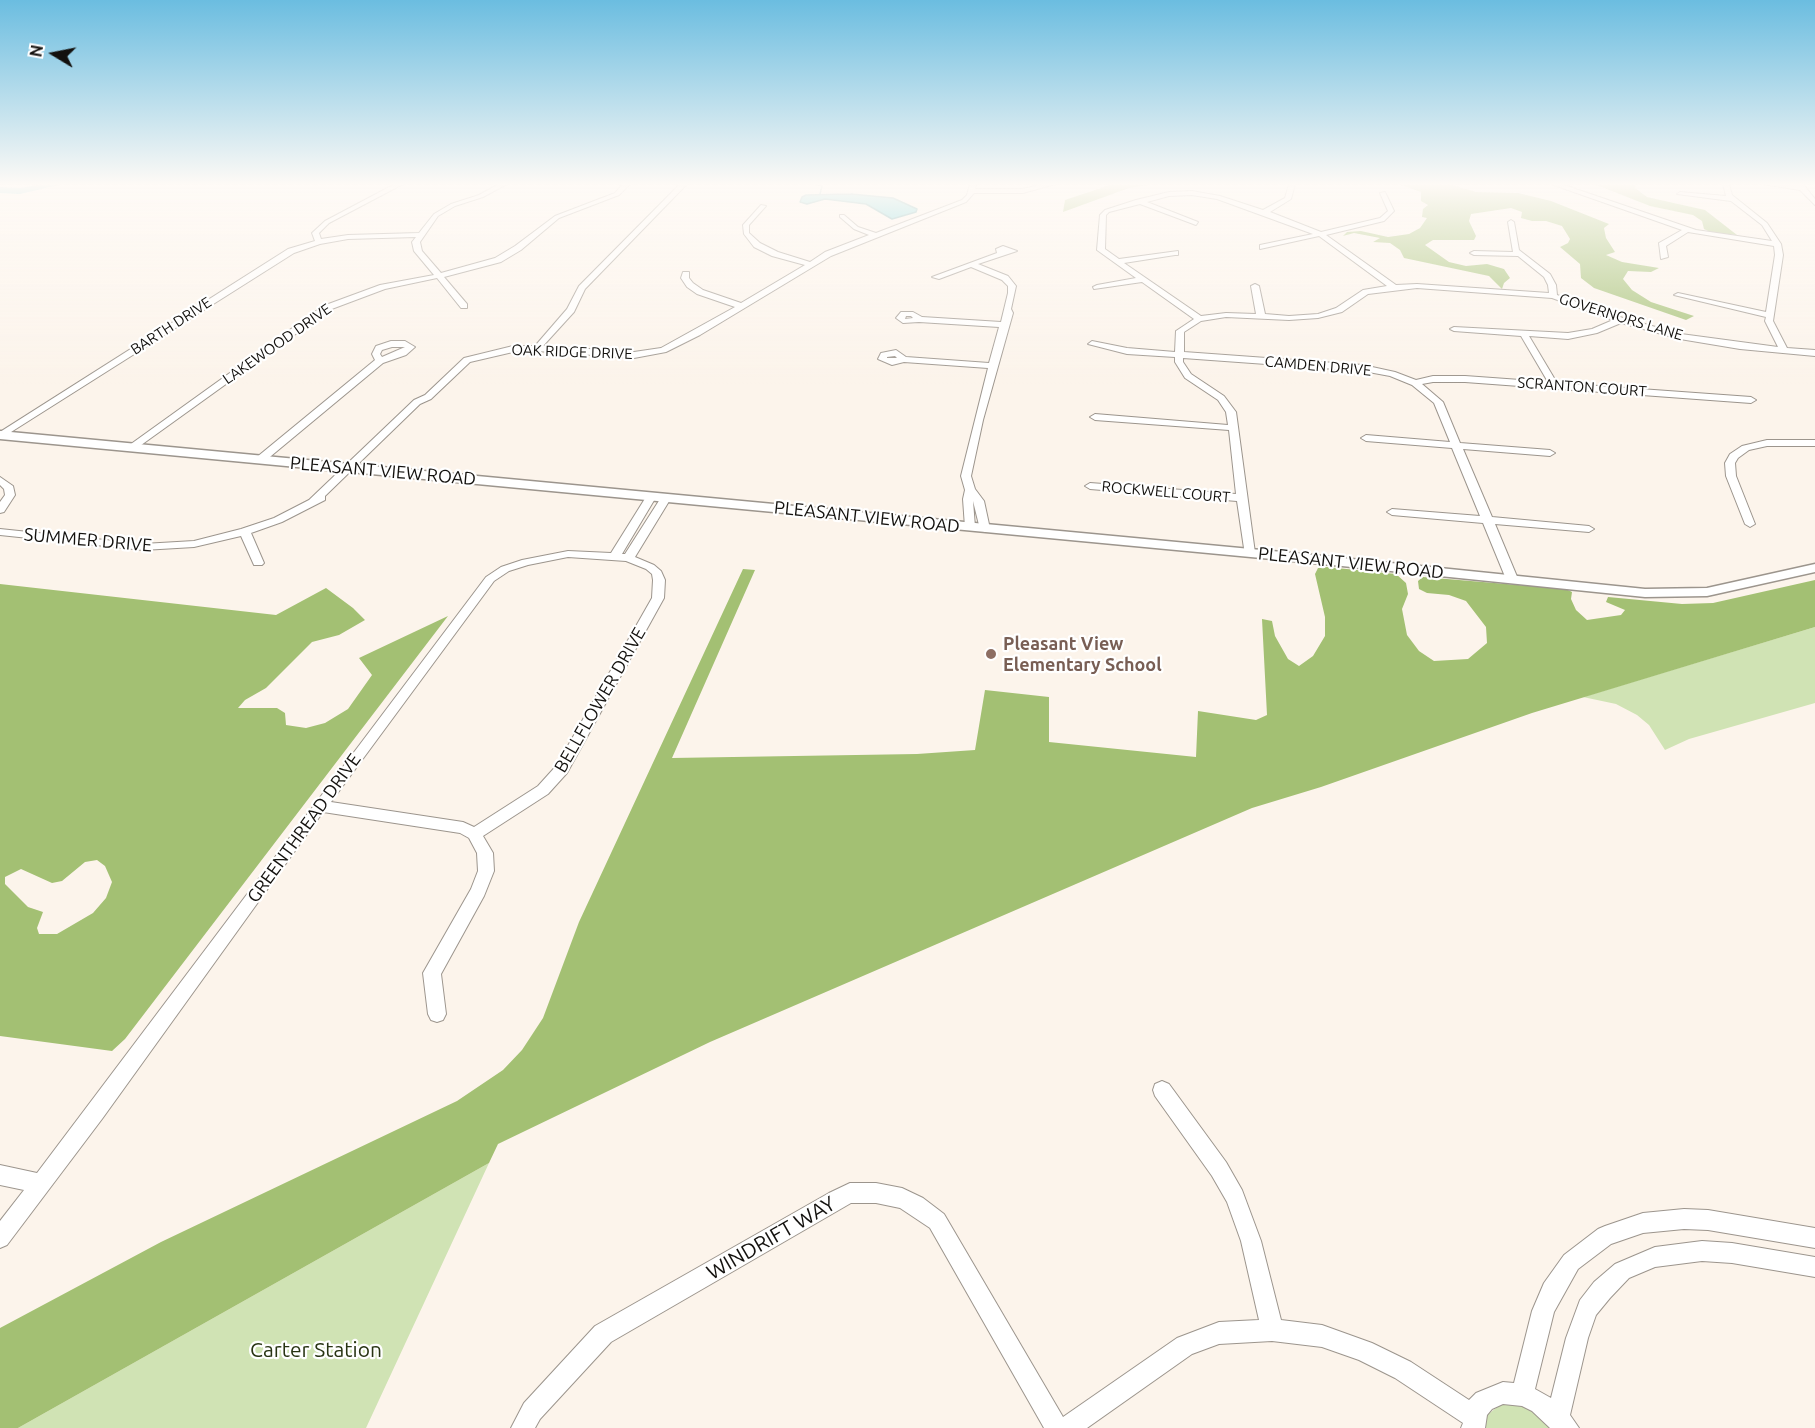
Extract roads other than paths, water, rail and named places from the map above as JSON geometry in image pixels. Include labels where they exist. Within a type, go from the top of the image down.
[{"type":"main road","name":"PLEASANT VIEW ROAD","points":[[0,435],[1680,594],[1707,592],[1815,568]]},
{"type":"main road","name":"PLEASANT VIEW ROAD","points":[[1733,585],[1815,562]]},
{"type":"street","name":"BARTH DRIVE","points":[[0,435],[292,251]]},
{"type":"street","points":[[419,251],[464,306]]},
{"type":"street","name":"LAKEWOOD DRIVE","points":[[134,446],[314,315],[362,293],[498,260],[514,251]]},
{"type":"street","points":[[537,348],[571,310],[582,288],[619,251]]},
{"type":"street","points":[[768,251],[810,264]]},
{"type":"street","name":"OAK RIDGE DRIVE","points":[[356,467],[426,403],[428,397],[467,360],[497,352],[537,348],[634,356],[663,350],[678,344],[810,264],[836,251]]},
{"type":"street","points":[[1103,251],[1199,319]]},
{"type":"street","points":[[1343,251],[1394,287]]},
{"type":"street","points":[[1518,251],[1519,254],[1547,276],[1552,285],[1552,296]]},
{"type":"street","points":[[1663,251],[1664,257]]},
{"type":"street","points":[[1779,251],[1769,315],[1773,332],[1784,350]]},
{"type":"street","points":[[936,277],[1003,253]]},
{"type":"street","points":[[1116,262],[1175,253]]},
{"type":"street","points":[[1474,253],[1519,254]]},
{"type":"street","points":[[973,265],[1005,278],[1012,286],[1007,309],[1009,313],[993,366],[966,476],[970,490],[979,501],[985,529]]},
{"type":"street","points":[[686,274],[685,278],[690,285],[700,292],[741,306]]},
{"type":"street","points":[[1097,287],[1142,279]]},
{"type":"street","points":[[1255,285],[1261,316]]},
{"type":"street","name":"GOVERNORS LANE","points":[[1199,319],[1226,315],[1301,318],[1326,315],[1366,292],[1394,287],[1475,290],[1552,296],[1620,320],[1700,340],[1815,353]]},
{"type":"street","points":[[1678,295],[1769,315]]},
{"type":"street","points":[[918,319],[1004,325]]},
{"type":"street","points":[[1199,319],[1187,324],[1180,331],[1179,355],[1182,369],[1188,376],[1226,404],[1231,412],[1249,553]]},
{"type":"street","points":[[1454,329],[1576,335],[1594,331],[1620,320]]},
{"type":"street","points":[[1524,334],[1554,385]]},
{"type":"street","name":"CAMDEN DRIVE","points":[[1092,344],[1119,350],[1363,368],[1392,374],[1415,383],[1438,402],[1512,579]]},
{"type":"street","points":[[902,359],[993,366]]},
{"type":"street","points":[[261,459],[380,361]]},
{"type":"street","name":"SCRANTON COURT","points":[[1415,383],[1452,378],[1751,400]]},
{"type":"street","points":[[1095,417],[1234,428]]},
{"type":"street","points":[[1365,438],[1550,453]]},
{"type":"street","points":[[1750,524],[1731,476],[1730,463],[1734,456],[1746,448],[1767,443],[1815,443]]},
{"type":"street","name":"SUMMER DRIVE","points":[[0,532],[143,547],[194,544],[278,520],[332,493],[356,467]]},
{"type":"street","points":[[0,480],[9,488],[10,495],[0,510]]},
{"type":"street","name":"ROCKWELL COURT","points":[[1090,486],[1242,498]]},
{"type":"street","points":[[970,490],[968,499],[970,527]]},
{"type":"street","points":[[621,557],[651,497]]},
{"type":"street","points":[[621,557],[666,498]]},
{"type":"street","points":[[1392,512],[1589,529]]},
{"type":"street","points":[[245,531],[258,562]]},
{"type":"street","name":"GREENTHREAD DRIVE","points":[[0,1238],[490,579],[505,569],[545,556],[568,554],[621,557]]},
{"type":"street","name":"BELLFLOWER DRIVE","points":[[474,834],[543,790],[562,770],[658,598],[660,588],[657,573],[650,567],[621,557]]},
{"type":"street","points":[[320,806],[464,828],[474,834],[485,853],[486,871],[478,891],[432,973],[437,1014]]},
{"type":"street","points":[[1162,1090],[1219,1169],[1235,1197],[1251,1241],[1272,1330]]},
{"type":"street","points":[[0,1175],[42,1184]]},
{"type":"street","name":"WINDRIFT WAY","points":[[524,1428],[532,1411],[603,1334],[836,1200],[850,1193],[876,1192],[916,1205],[937,1221],[1057,1428]]},
{"type":"street","points":[[1522,1395],[1543,1311],[1552,1291],[1582,1251],[1605,1236],[1643,1223],[1684,1218],[1815,1238]]},
{"type":"street","points":[[1563,1423],[1577,1338],[1588,1308],[1602,1290],[1622,1271],[1655,1257],[1702,1251],[1732,1253],[1815,1268]]},
{"type":"street","points":[[1067,1428],[1185,1346],[1220,1333],[1272,1330],[1322,1336],[1365,1351],[1403,1370],[1473,1422],[1484,1401],[1493,1395],[1503,1393],[1522,1395],[1540,1403],[1563,1423]]},
{"type":"place","name":"Pleasant View Elementary School","points":[[991,654]]},
{"type":"park label","name":"Carter Station","points":[[316,1350]]}]
